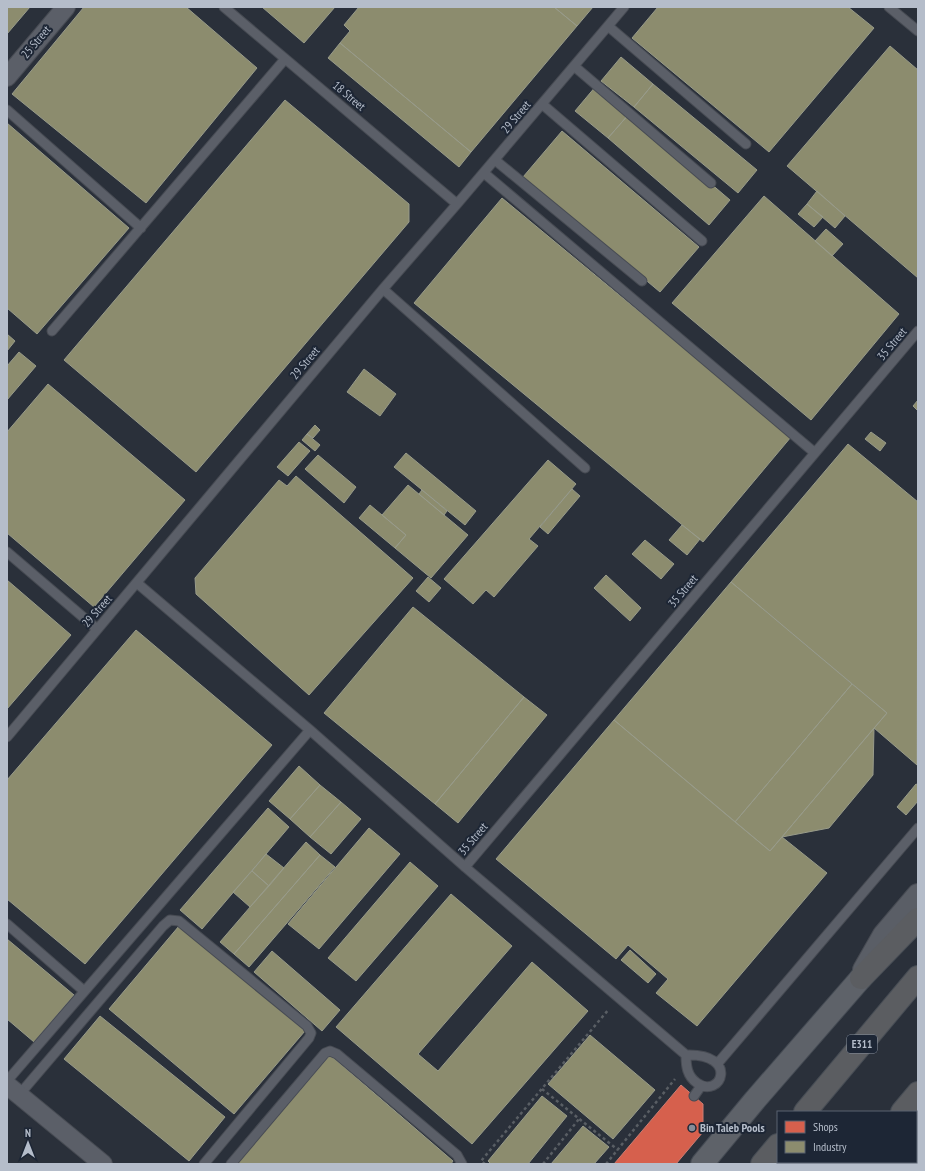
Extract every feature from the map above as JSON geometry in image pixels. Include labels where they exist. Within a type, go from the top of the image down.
[{"type":"highway","points":[[861,978],[918,919]]},
{"type":"highway","name":"E311","points":[[806,1111],[918,977]]},
{"type":"highway","points":[[903,1111],[918,1093]]},
{"type":"highway","points":[[762,1164],[777,1146]]},
{"type":"main road","points":[[702,1164],[755,1100],[861,978]]},
{"type":"street","name":"25 Street","points":[[7,77],[66,7]]},
{"type":"street","points":[[861,978],[868,961],[884,935],[918,895]]},
{"type":"street","points":[[13,1090],[103,1164]]},
{"type":"lane","name":"18 Street","points":[[224,7],[457,204]]},
{"type":"lane","name":"29 Street","points":[[7,737],[97,629],[137,584],[383,289],[484,173],[624,7]]},
{"type":"lane","points":[[889,7],[918,31]]},
{"type":"lane","points":[[608,26],[746,144]]},
{"type":"lane","points":[[52,331],[285,58]]},
{"type":"lane","points":[[574,66],[711,183]]},
{"type":"lane","points":[[542,104],[702,241]]},
{"type":"lane","points":[[7,110],[141,228]]},
{"type":"lane","points":[[495,160],[642,281]]},
{"type":"lane","points":[[484,173],[815,453]]},
{"type":"lane","points":[[383,289],[585,468]]},
{"type":"lane","name":"35 Street","points":[[466,867],[918,331]]},
{"type":"lane","points":[[7,552],[97,629]]},
{"type":"lane","points":[[137,584],[310,730],[466,867],[686,1055],[699,1055],[712,1059],[718,1063],[721,1068],[719,1080],[714,1085],[708,1087],[701,1086],[694,1081],[686,1066],[686,1055]]},
{"type":"lane","points":[[7,1081],[310,730]]},
{"type":"lane","points":[[718,1063],[918,828]]},
{"type":"lane","points":[[13,1090],[163,926],[170,920],[179,921],[307,1026],[311,1033],[309,1038],[204,1164]]},
{"type":"lane","points":[[7,924],[84,991]]},
{"type":"lane","points":[[231,1164],[325,1053],[330,1051],[337,1054],[457,1155],[462,1164]]},
{"type":"lane","points":[[694,1096],[701,1086]]},
{"type":"path","points":[[485,1164],[481,1161],[619,998]]},
{"type":"path","points":[[606,1164],[686,1066]]},
{"type":"path","points":[[542,1089],[618,1150]]},
{"type":"path","points":[[543,1164],[579,1119]]},
{"type":"building: Shops","points":[[681,1085],[703,1104],[703,1132],[676,1164],[614,1164]]},
{"type":"building: Industry","points":[[7,7],[30,7],[7,34]]},
{"type":"building: Industry","points":[[84,7],[186,7],[257,68],[146,203],[12,94]]},
{"type":"building: Industry","points":[[262,7],[335,7],[304,43]]},
{"type":"building: Industry","points":[[359,7],[554,7],[577,26],[471,152],[340,43],[350,31],[344,25]]},
{"type":"building: Industry","points":[[554,7],[593,7],[577,26]]},
{"type":"building: Industry","points":[[658,7],[848,7],[874,28],[769,152],[632,38]]},
{"type":"building: Industry","points":[[340,43],[471,152],[459,167],[328,58]]},
{"type":"building: Industry","points":[[890,46],[918,70],[918,278],[787,166]]},
{"type":"building: Industry","points":[[621,57],[653,84],[634,107],[601,81]]},
{"type":"building: Industry","points":[[653,84],[757,170],[738,193],[634,107]]},
{"type":"building: Industry","points":[[596,86],[629,114],[608,138],[575,111]]},
{"type":"building: Industry","points":[[285,100],[409,204],[409,222],[196,472],[64,360]]},
{"type":"building: Industry","points":[[629,114],[730,200],[709,225],[608,138]]},
{"type":"building: Industry","points":[[7,123],[129,228],[37,334],[7,308]]},
{"type":"building: Industry","points":[[562,131],[699,247],[660,292],[523,177]]},
{"type":"building: Industry","points":[[817,191],[845,216],[835,228],[807,204]]},
{"type":"building: Industry","points":[[764,196],[899,314],[811,420],[672,303]]},
{"type":"building: Industry","points":[[502,198],[791,437],[703,542],[414,303]]},
{"type":"building: Industry","points":[[807,204],[823,217],[814,227],[798,214]]},
{"type":"building: Industry","points":[[826,229],[843,244],[832,256],[815,241]]},
{"type":"building: Industry","points":[[7,334],[15,341],[7,351]]},
{"type":"building: Industry","points":[[19,352],[36,366],[7,400],[7,366]]},
{"type":"building: Industry","points":[[364,369],[396,394],[380,416],[347,392]]},
{"type":"building: Industry","points":[[48,384],[185,500],[94,607],[7,533],[7,432]]},
{"type":"building: Industry","points":[[918,400],[918,411],[913,406]]},
{"type":"building: Industry","points":[[315,425],[320,430],[313,438],[307,434]]},
{"type":"building: Industry","points":[[871,432],[886,443],[880,451],[865,439]]},
{"type":"building: Industry","points":[[307,434],[320,445],[315,451],[302,440]]},
{"type":"building: Industry","points":[[299,442],[310,451],[288,476],[277,467]]},
{"type":"building: Industry","points":[[848,444],[918,502],[917,765],[874,728],[887,713],[731,582]]},
{"type":"building: Industry","points":[[406,453],[476,511],[465,525],[394,467]]},
{"type":"building: Industry","points":[[318,455],[356,487],[344,503],[305,469]]},
{"type":"building: Industry","points":[[548,460],[576,484],[529,539],[538,546],[494,597],[486,590],[473,604],[444,579]]},
{"type":"building: Industry","points":[[296,476],[413,578],[309,695],[196,594],[195,578],[279,480],[287,486]]},
{"type":"building: Industry","points":[[408,485],[468,535],[431,578],[395,548],[406,535],[382,515]]},
{"type":"building: Industry","points":[[572,489],[580,496],[548,534],[540,527]]},
{"type":"building: Industry","points":[[422,490],[447,511],[444,515],[419,494]]},
{"type":"building: Industry","points":[[370,505],[406,535],[395,548],[359,518]]},
{"type":"building: Industry","points":[[682,525],[700,539],[687,555],[669,540]]},
{"type":"building: Industry","points":[[645,540],[674,564],[661,579],[632,554]]},
{"type":"building: Industry","points":[[606,575],[641,608],[630,621],[594,588]]},
{"type":"building: Industry","points":[[428,577],[441,588],[429,602],[416,591]]},
{"type":"building: Industry","points":[[7,580],[71,635],[7,709]]},
{"type":"building: Industry","points":[[731,582],[852,684],[735,822],[614,720]]},
{"type":"building: Industry","points":[[413,607],[524,697],[435,804],[324,713]]},
{"type":"building: Industry","points":[[136,630],[272,745],[85,964],[7,899],[7,780]]},
{"type":"building: Industry","points":[[852,684],[887,713],[770,851],[735,822]]},
{"type":"building: Industry","points":[[524,697],[547,715],[458,823],[435,804]]},
{"type":"building: Industry","points":[[614,720],[770,851],[782,837],[827,873],[697,1026],[656,993],[668,979],[628,945],[616,959],[496,859]]},
{"type":"building: Industry","points":[[874,728],[873,775],[829,828],[782,837]]},
{"type":"building: Industry","points":[[299,766],[320,785],[290,819],[269,801]]},
{"type":"building: Industry","points":[[916,784],[918,785],[918,801],[906,815],[897,807]]},
{"type":"building: Industry","points":[[320,785],[341,802],[310,837],[290,819]]},
{"type":"building: Industry","points":[[341,802],[361,819],[331,854],[310,837]]},
{"type":"building: Industry","points":[[268,808],[289,827],[202,929],[180,910]]},
{"type":"building: Industry","points":[[369,828],[400,854],[319,949],[288,924]]},
{"type":"building: Industry","points":[[306,842],[320,855],[234,954],[220,942]]},
{"type":"building: Industry","points":[[266,854],[284,868],[269,886],[252,871]]},
{"type":"building: Industry","points":[[320,855],[335,867],[249,967],[234,954]]},
{"type":"building: Industry","points":[[410,862],[438,886],[356,981],[328,958]]},
{"type":"building: Industry","points":[[252,871],[269,886],[250,907],[233,892]]},
{"type":"building: Industry","points":[[451,894],[512,946],[418,1054],[438,1071],[532,962],[588,1011],[472,1144],[336,1027]]},
{"type":"building: Industry","points":[[179,926],[305,1031],[234,1114],[109,1009]]},
{"type":"building: Industry","points":[[7,939],[74,995],[34,1042],[7,1019]]},
{"type":"building: Industry","points":[[630,950],[656,974],[648,983],[621,960]]},
{"type":"building: Industry","points":[[272,951],[340,1010],[322,1031],[254,972]]},
{"type":"building: Industry","points":[[100,1016],[225,1117],[189,1161],[64,1059]]},
{"type":"building: Industry","points":[[590,1035],[655,1090],[613,1139],[548,1084]]},
{"type":"building: Industry","points":[[330,1055],[453,1161],[451,1164],[237,1164]]},
{"type":"building: Industry","points":[[542,1096],[567,1116],[528,1164],[491,1164],[488,1161]]},
{"type":"building: Industry","points":[[583,1126],[609,1147],[594,1164],[551,1164]]},
{"type":"place","name":"Bin Taleb Pools","points":[[692,1128]]}]
